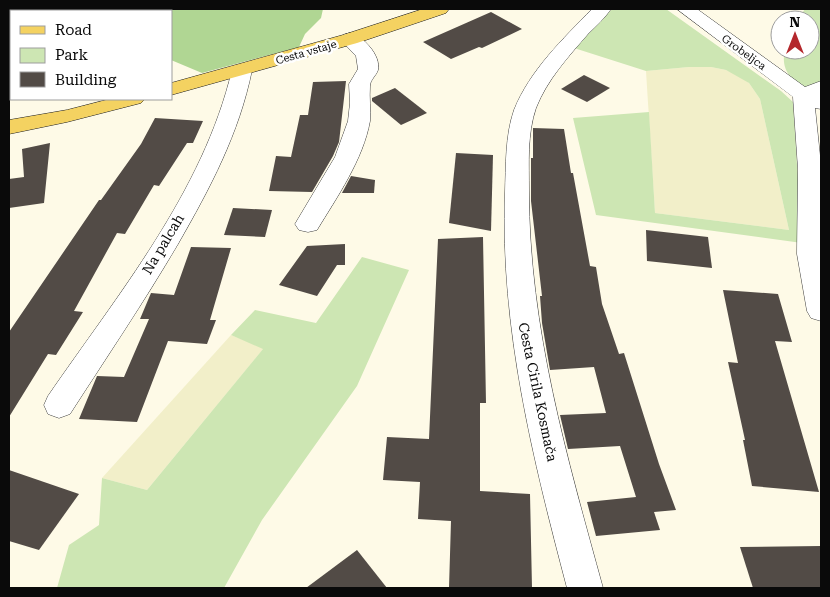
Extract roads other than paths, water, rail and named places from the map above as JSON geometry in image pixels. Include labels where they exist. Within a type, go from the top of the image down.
[{"type":"main road","name":"Cesta vstaje","points":[[172,89],[350,39],[440,9]]},
{"type":"main road","points":[[10,128],[130,100]]},
{"type":"street","name":"Cesta Cirila Kosmača","points":[[585,588],[546,440],[524,332],[514,221],[520,128],[526,108],[534,91],[563,51],[602,9]]},
{"type":"street","name":"Grobeljca","points":[[686,9],[815,95]]},
{"type":"street","points":[[308,224],[356,139],[362,96],[360,84],[368,69],[366,55],[350,39]]},
{"type":"street","name":"Na palcah","points":[[59,405],[161,250],[216,152],[235,98],[242,70]]},
{"type":"street","points":[[815,95],[810,169],[810,254],[821,311]]}]
